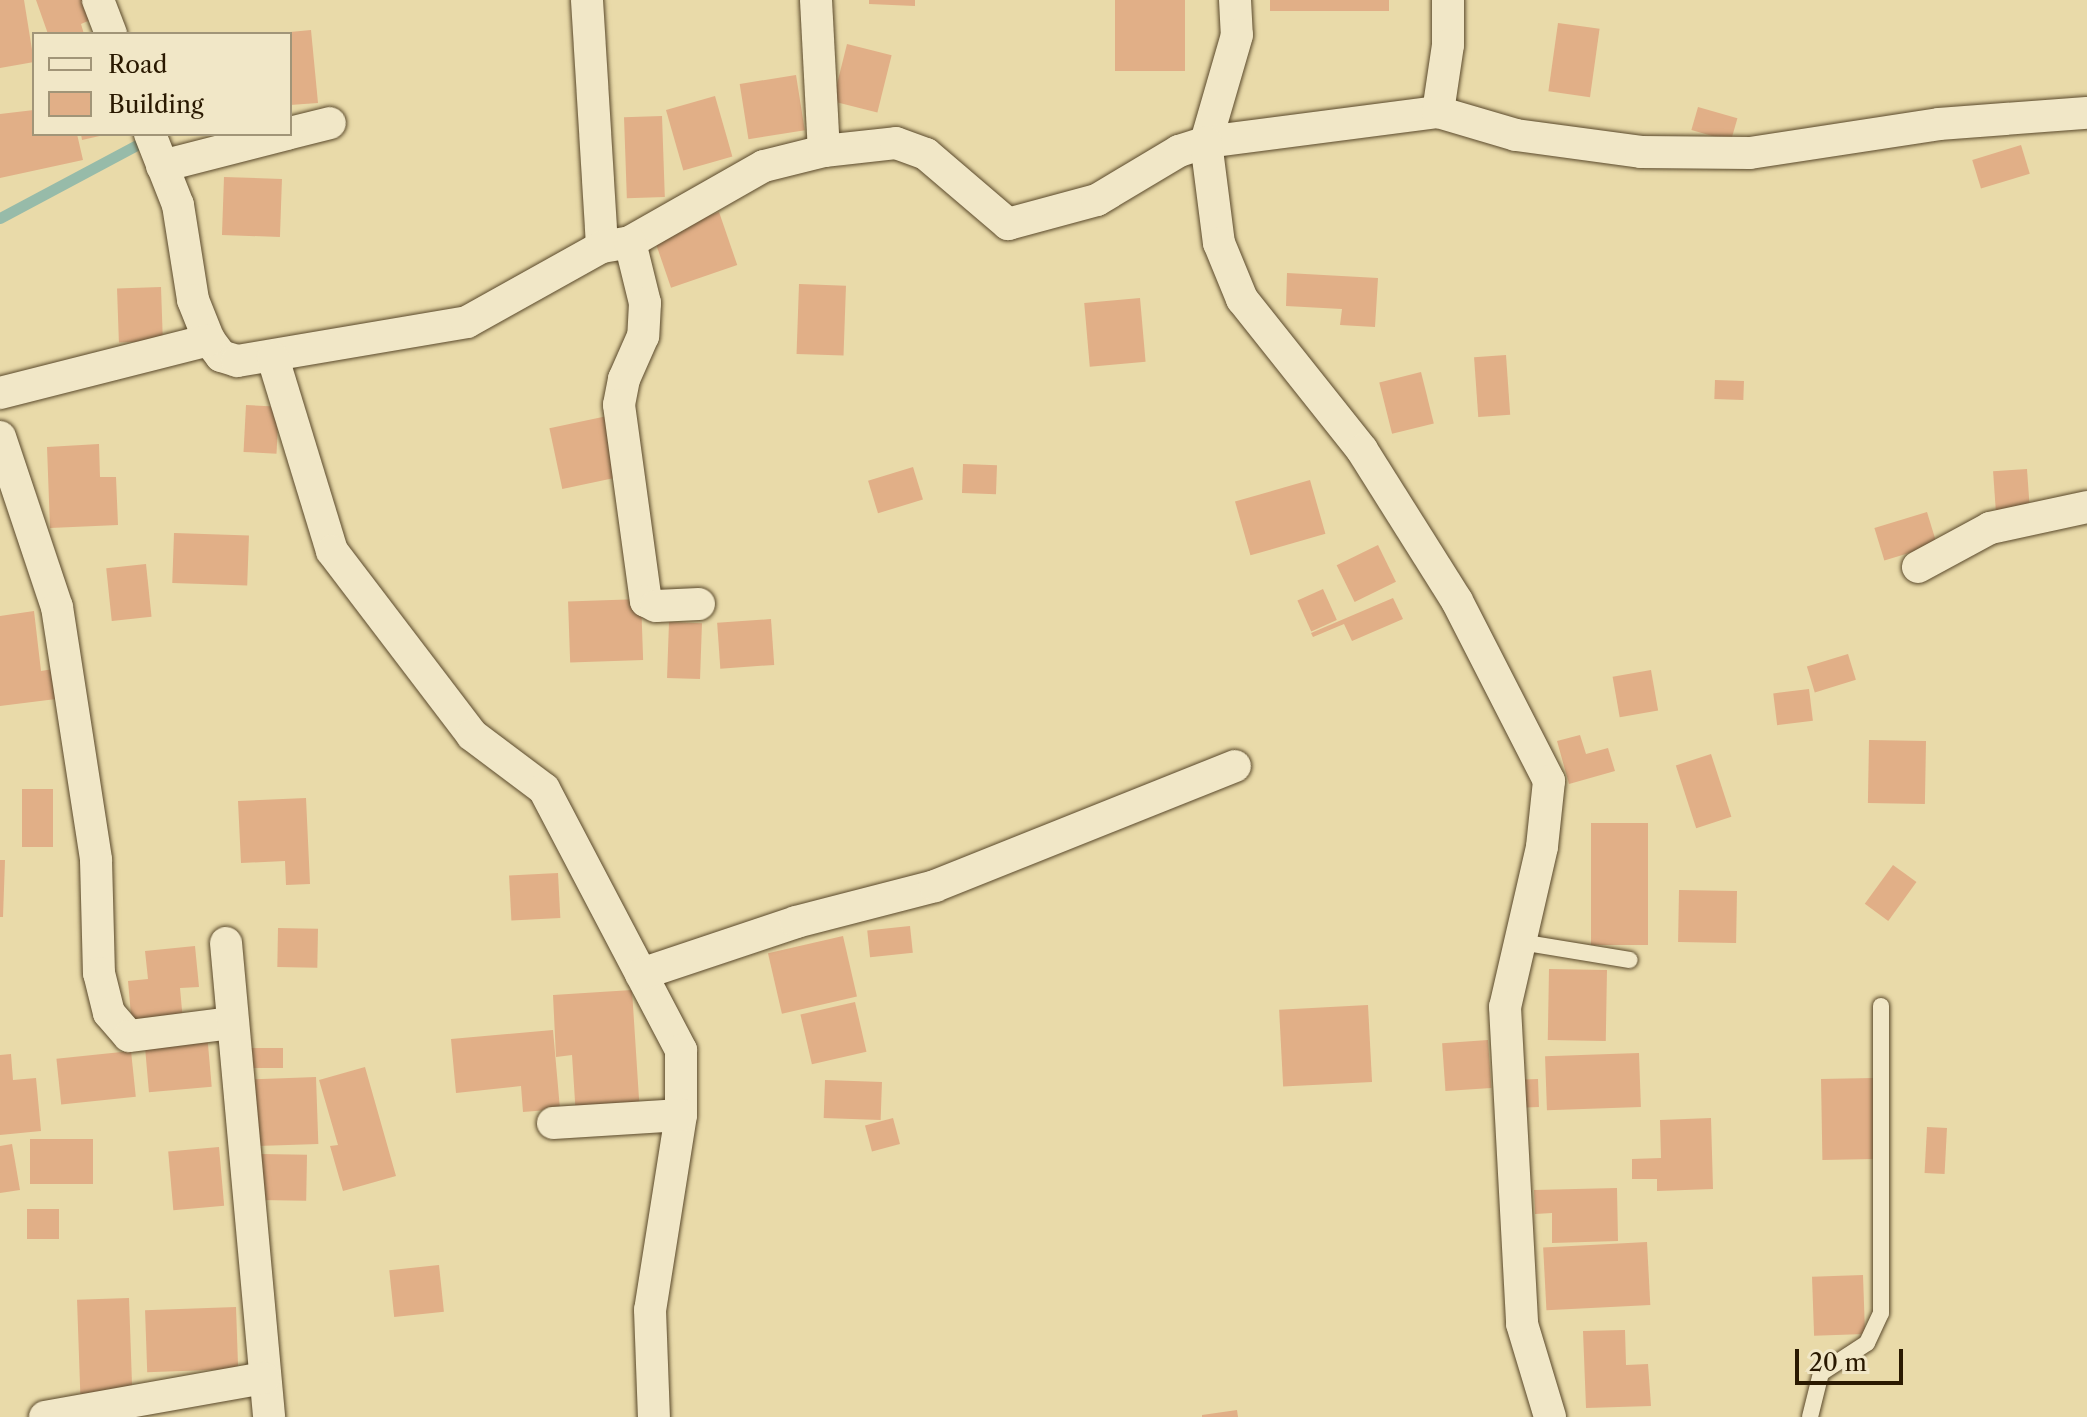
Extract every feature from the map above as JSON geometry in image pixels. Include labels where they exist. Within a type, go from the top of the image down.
[{"type":"street","points":[[98,0],[110,32]]},
{"type":"street","points":[[587,0],[616,244],[645,303],[643,336],[624,379],[619,405],[646,601],[656,606],[699,604]]},
{"type":"street","points":[[816,0],[824,151]]},
{"type":"street","points":[[1235,0],[1237,35],[1206,142],[1219,243],[1242,299],[1362,450],[1457,601],[1549,781],[1542,847],[1505,1007],[1522,1324],[1550,1417]]},
{"type":"street","points":[[1438,112],[1448,45],[1448,0]]},
{"type":"street","points":[[151,136],[178,205],[193,300],[209,340],[221,356],[237,361],[273,358],[467,322],[764,166],[824,151],[896,143],[926,154],[1008,224],[1097,200],[1179,151],[1206,142],[1438,112],[1516,135],[1626,150],[1750,153],[1939,124],[2087,113]]},
{"type":"street","points":[[292,133],[330,123]]},
{"type":"street","points":[[162,166],[280,136]]},
{"type":"street","points":[[0,393],[209,340]]},
{"type":"street","points":[[273,358],[332,551],[472,735],[544,789],[681,1050],[681,1115],[650,1310],[654,1417]]},
{"type":"street","points":[[0,437],[57,607],[96,860],[99,973],[109,1013],[129,1036],[230,1023]]},
{"type":"street","points":[[1918,567],[1990,528],[2087,507]]},
{"type":"street","points":[[641,974],[796,922],[935,886],[1235,766]]},
{"type":"street","points":[[226,943],[230,1023],[269,1417]]},
{"type":"street","points":[[553,1123],[681,1115]]},
{"type":"street","points":[[45,1417],[264,1378]]},
{"type":"lane","points":[[1520,942],[1630,960]]},
{"type":"lane","points":[[1810,1417],[1821,1373],[1867,1343],[1881,1313],[1881,1006]]},
{"type":"building","points":[[0,0],[24,0],[32,62],[0,68]]},
{"type":"building","points":[[36,0],[88,0],[95,18],[81,24],[83,32],[47,32]]},
{"type":"building","points":[[869,0],[915,0],[915,6],[869,4]]},
{"type":"building","points":[[1115,0],[1185,0],[1185,71],[1115,71]]},
{"type":"building","points":[[1270,0],[1389,0],[1389,11],[1270,11]]},
{"type":"building","points":[[1558,23],[1600,29],[1590,97],[1548,91]]},
{"type":"building","points":[[311,30],[318,103],[292,105],[290,32]]},
{"type":"building","points":[[847,44],[892,55],[877,112],[833,101]]},
{"type":"building","points":[[796,75],[805,130],[748,139],[740,84]]},
{"type":"building","points":[[715,96],[732,157],[683,171],[666,110]]},
{"type":"building","points":[[1698,107],[1737,118],[1731,141],[1691,130]]},
{"type":"building","points":[[32,110],[32,136],[77,136],[83,160],[0,178],[0,114]]},
{"type":"building","points":[[662,116],[665,197],[627,198],[624,117]]},
{"type":"building","points":[[2021,145],[2030,174],[1981,189],[1972,160]]},
{"type":"building","points":[[224,177],[282,179],[280,237],[222,235]]},
{"type":"building","points":[[719,212],[737,265],[671,288],[653,235]]},
{"type":"building","points":[[1287,273],[1378,278],[1375,327],[1340,325],[1342,309],[1286,306]]},
{"type":"building","points":[[799,284],[846,286],[844,356],[797,354]]},
{"type":"building","points":[[161,287],[163,341],[119,343],[117,289]]},
{"type":"building","points":[[1140,298],[1146,362],[1090,367],[1084,303]]},
{"type":"building","points":[[1506,355],[1510,415],[1478,417],[1474,357]]},
{"type":"building","points":[[1421,372],[1434,423],[1392,434],[1379,382]]},
{"type":"building","points":[[1715,380],[1744,381],[1743,400],[1714,399]]},
{"type":"building","points":[[246,405],[279,407],[276,454],[244,452]]},
{"type":"building","points":[[612,415],[625,476],[562,489],[549,428]]},
{"type":"building","points":[[99,444],[100,477],[116,477],[118,525],[50,528],[47,447]]},
{"type":"building","points":[[963,464],[997,465],[996,494],[962,493]]},
{"type":"building","points":[[913,467],[923,500],[878,513],[868,481]]},
{"type":"building","points":[[2027,469],[2030,509],[1996,511],[1993,471]]},
{"type":"building","points":[[1310,480],[1325,534],[1250,555],[1235,501]]},
{"type":"building","points":[[1927,512],[1937,545],[1884,561],[1874,528]]},
{"type":"building","points":[[174,533],[249,536],[247,586],[172,583]]},
{"type":"building","points":[[1378,545],[1396,582],[1355,602],[1337,565]]},
{"type":"building","points":[[146,564],[152,617],[112,621],[106,568]]},
{"type":"building","points":[[1323,589],[1337,620],[1311,631],[1297,600]]},
{"type":"building","points":[[1393,598],[1403,619],[1352,641],[1344,624],[1313,637],[1311,633]]},
{"type":"building","points":[[641,599],[643,660],[570,663],[568,602]]},
{"type":"building","points":[[34,611],[41,671],[53,669],[56,699],[0,706],[0,616]]},
{"type":"building","points":[[771,619],[774,665],[720,669],[717,623]]},
{"type":"building","points":[[669,622],[702,623],[700,679],[667,678]]},
{"type":"building","points":[[1848,654],[1856,680],[1815,692],[1807,667]]},
{"type":"building","points":[[1651,670],[1658,710],[1620,717],[1613,677]]},
{"type":"building","points":[[1809,689],[1813,721],[1777,725],[1773,693]]},
{"type":"building","points":[[1580,735],[1586,754],[1608,748],[1615,771],[1569,784],[1557,741]]},
{"type":"building","points":[[1869,740],[1926,741],[1925,804],[1868,803]]},
{"type":"building","points":[[1711,754],[1731,817],[1696,828],[1676,765]]},
{"type":"building","points":[[22,789],[53,789],[53,847],[22,847]]},
{"type":"building","points":[[306,798],[310,884],[286,885],[285,861],[241,863],[238,801]]},
{"type":"building","points":[[1591,823],[1648,823],[1648,945],[1591,945]]},
{"type":"building","points":[[0,860],[5,860],[3,917],[0,917]]},
{"type":"building","points":[[1893,865],[1916,882],[1888,921],[1865,904]]},
{"type":"building","points":[[558,873],[560,918],[511,921],[509,876]]},
{"type":"building","points":[[1679,890],[1737,891],[1736,943],[1678,942]]},
{"type":"building","points":[[910,926],[913,953],[870,957],[867,930]]},
{"type":"building","points":[[278,928],[318,929],[317,968],[277,967]]},
{"type":"building","points":[[843,936],[857,996],[782,1014],[768,953]]},
{"type":"building","points":[[195,946],[199,987],[180,988],[183,1021],[132,1026],[128,981],[148,979],[145,951]]},
{"type":"building","points":[[1549,969],[1607,970],[1606,1041],[1548,1040]]},
{"type":"building","points":[[632,990],[640,1114],[576,1117],[572,1055],[556,1057],[553,995]]},
{"type":"building","points":[[855,1002],[866,1052],[812,1064],[800,1015]]},
{"type":"building","points":[[1368,1005],[1372,1082],[1283,1087],[1279,1010]]},
{"type":"building","points":[[553,1030],[560,1109],[523,1112],[521,1086],[456,1093],[451,1039]]},
{"type":"building","points":[[207,1033],[212,1087],[149,1092],[144,1038]]},
{"type":"building","points":[[1488,1040],[1491,1088],[1445,1091],[1442,1043]]},
{"type":"building","points":[[243,1048],[283,1048],[283,1068],[243,1068]]},
{"type":"building","points":[[131,1051],[136,1097],[61,1105],[56,1059]]},
{"type":"building","points":[[1639,1053],[1641,1107],[1547,1110],[1545,1056]]},
{"type":"building","points":[[11,1054],[13,1080],[36,1078],[41,1131],[0,1135],[0,1055]]},
{"type":"building","points":[[365,1067],[396,1176],[343,1191],[330,1146],[338,1145],[319,1080]]},
{"type":"building","points":[[316,1077],[318,1144],[257,1146],[255,1079]]},
{"type":"building","points":[[1873,1078],[1874,1159],[1822,1160],[1821,1079]]},
{"type":"building","points":[[1524,1079],[1538,1079],[1539,1107],[1525,1107]]},
{"type":"building","points":[[825,1080],[882,1082],[881,1120],[824,1118]]},
{"type":"building","points":[[893,1118],[900,1144],[872,1152],[865,1126]]},
{"type":"building","points":[[1711,1118],[1713,1189],[1657,1191],[1657,1179],[1632,1179],[1632,1159],[1661,1158],[1660,1120]]},
{"type":"building","points":[[1927,1127],[1947,1128],[1945,1174],[1925,1173]]},
{"type":"building","points":[[30,1139],[93,1139],[93,1184],[30,1184]]},
{"type":"building","points":[[12,1144],[20,1190],[0,1193],[0,1146]]},
{"type":"building","points":[[219,1147],[224,1206],[173,1210],[168,1151]]},
{"type":"building","points":[[261,1154],[307,1155],[306,1201],[260,1200]]},
{"type":"building","points":[[1617,1188],[1618,1241],[1552,1243],[1552,1213],[1535,1214],[1534,1190]]},
{"type":"building","points":[[27,1209],[59,1209],[59,1239],[27,1239]]},
{"type":"building","points":[[1647,1242],[1650,1305],[1546,1310],[1543,1247]]},
{"type":"building","points":[[439,1265],[444,1312],[394,1317],[389,1270]]},
{"type":"building","points":[[1863,1275],[1865,1334],[1814,1336],[1812,1277]]},
{"type":"building","points":[[129,1298],[132,1395],[80,1397],[77,1300]]},
{"type":"building","points":[[236,1307],[238,1369],[147,1372],[145,1310]]},
{"type":"building","points":[[1625,1330],[1626,1365],[1648,1364],[1651,1406],[1586,1408],[1583,1331]]},
{"type":"building","points":[[1237,1410],[1238,1417],[1202,1417],[1202,1415]]},
{"type":"waterway","points":[[0,218],[137,145]]}]
